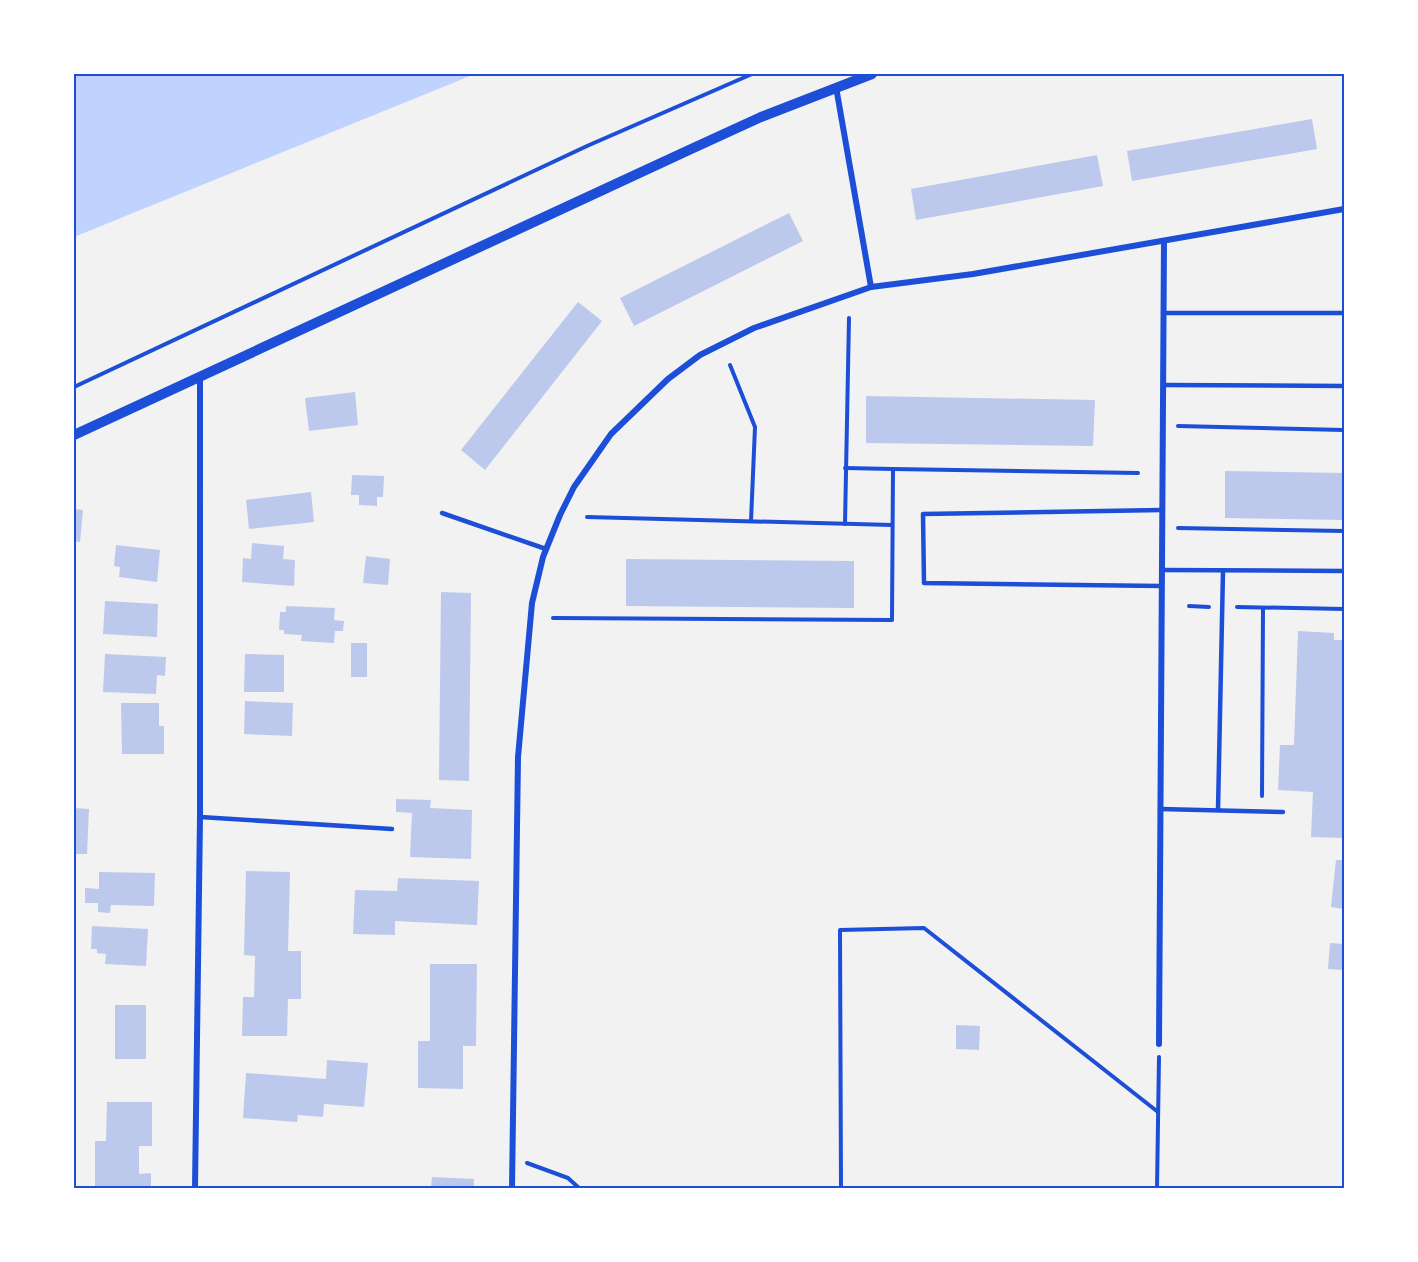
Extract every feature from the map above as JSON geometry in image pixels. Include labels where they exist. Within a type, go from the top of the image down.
[{"type":"street","points":[[74,435],[678,155],[836,87],[872,74]]},
{"type":"street","points":[[836,87],[871,287]]},
{"type":"street","points":[[512,1188],[518,757],[532,603],[546,549],[560,515],[592,460],[618,427],[668,379],[700,355],[754,328],[871,287],[973,274],[1344,209]]},
{"type":"street","points":[[1159,1044],[1164,241]]},
{"type":"street","points":[[195,1188],[200,817],[201,376]]},
{"type":"lane","points":[[1163,313],[1344,314]]},
{"type":"lane","points":[[1163,386],[1344,386]]},
{"type":"lane","points":[[1161,586],[924,583],[923,514],[1162,510]]},
{"type":"lane","points":[[442,513],[546,549]]},
{"type":"lane","points":[[1162,570],[1344,571]]},
{"type":"lane","points":[[1218,810],[1223,571]]},
{"type":"lane","points":[[1160,809],[1283,812]]},
{"type":"lane","points":[[200,817],[392,829]]},
{"type":"path","points":[[74,387],[586,146],[752,74]]},
{"type":"path","points":[[845,524],[849,318]]},
{"type":"path","points":[[730,365],[755,427],[751,521]]},
{"type":"path","points":[[1162,426],[1344,430]]},
{"type":"path","points":[[845,468],[1138,473]]},
{"type":"path","points":[[553,618],[892,620],[893,469]]},
{"type":"path","points":[[587,517],[892,525]]},
{"type":"path","points":[[1162,528],[1344,531]]},
{"type":"path","points":[[1189,606],[1344,609]]},
{"type":"path","points":[[1262,812],[1263,608]]},
{"type":"path","points":[[841,1188],[840,930],[924,928],[1158,1112]]},
{"type":"path","points":[[1157,1188],[1159,1044]]},
{"type":"path","points":[[513,1157],[568,1178],[579,1188]]},
{"type":"water","points":[[74,74],[475,74],[74,237]]},
{"type":"building","points":[[1312,119],[1317,149],[1132,181],[1127,151]]},
{"type":"building","points":[[1097,155],[1103,186],[916,220],[911,189]]},
{"type":"building","points":[[789,213],[803,241],[634,326],[620,298]]},
{"type":"building","points":[[578,302],[602,321],[485,470],[461,450]]},
{"type":"building","points":[[355,392],[358,425],[309,431],[305,398]]},
{"type":"building","points":[[866,396],[1095,400],[1093,446],[866,443]]},
{"type":"building","points":[[1225,471],[1344,473],[1344,520],[1225,518]]},
{"type":"building","points":[[352,475],[384,476],[383,497],[377,497],[377,506],[359,505],[359,495],[351,495]]},
{"type":"building","points":[[311,492],[314,522],[249,529],[246,500]]},
{"type":"building","points":[[74,509],[83,510],[80,542],[74,541]]},
{"type":"building","points":[[252,543],[284,546],[283,559],[295,560],[294,586],[242,582],[243,558],[251,559]]},
{"type":"building","points":[[116,545],[160,550],[157,582],[119,577],[120,567],[114,566]]},
{"type":"building","points":[[366,556],[390,559],[388,585],[363,583]]},
{"type":"building","points":[[626,559],[854,561],[854,608],[626,606]]},
{"type":"building","points":[[441,592],[471,593],[469,781],[439,780]]},
{"type":"building","points":[[105,601],[158,604],[157,637],[103,634]]},
{"type":"building","points":[[286,606],[335,608],[334,620],[344,621],[343,631],[335,631],[334,643],[301,641],[302,635],[284,634],[284,630],[279,630],[280,612],[286,612]]},
{"type":"building","points":[[1298,631],[1334,633],[1334,640],[1344,640],[1344,838],[1311,837],[1313,792],[1278,790],[1280,745],[1294,745]]},
{"type":"building","points":[[351,643],[367,643],[367,677],[351,677]]},
{"type":"building","points":[[105,654],[166,657],[165,676],[157,675],[156,694],[103,692]]},
{"type":"building","points":[[245,654],[284,655],[284,692],[244,692]]},
{"type":"building","points":[[245,701],[293,703],[292,736],[244,734]]},
{"type":"building","points":[[121,703],[159,703],[159,726],[164,726],[164,754],[122,754]]},
{"type":"building","points":[[396,799],[431,800],[430,808],[472,810],[471,859],[410,857],[412,813],[396,812]]},
{"type":"building","points":[[74,808],[89,809],[87,854],[74,854]]},
{"type":"building","points":[[1336,860],[1344,860],[1344,909],[1331,907]]},
{"type":"building","points":[[246,871],[290,872],[288,951],[301,951],[301,999],[288,999],[287,1036],[242,1036],[243,997],[254,997],[255,956],[244,955]]},
{"type":"building","points":[[99,872],[155,873],[154,906],[111,905],[110,913],[98,912],[98,903],[85,903],[85,888],[99,889]]},
{"type":"building","points":[[398,878],[479,881],[477,925],[395,921],[395,935],[353,934],[355,890],[397,891]]},
{"type":"building","points":[[92,926],[148,929],[146,966],[105,964],[106,954],[97,953],[97,949],[91,949]]},
{"type":"building","points":[[1330,943],[1344,944],[1344,970],[1328,969]]},
{"type":"building","points":[[430,964],[477,964],[476,1046],[463,1046],[463,1089],[418,1088],[418,1041],[430,1041]]},
{"type":"building","points":[[115,1005],[146,1005],[146,1059],[115,1059]]},
{"type":"building","points":[[956,1025],[980,1026],[979,1050],[956,1049]]},
{"type":"building","points":[[327,1060],[368,1063],[364,1107],[324,1104],[323,1117],[298,1115],[297,1122],[243,1118],[246,1073],[326,1079]]},
{"type":"building","points":[[107,1102],[152,1102],[152,1146],[139,1146],[139,1174],[151,1173],[151,1188],[95,1187],[95,1141],[106,1141]]},
{"type":"building","points":[[432,1177],[474,1179],[474,1188],[431,1188]]}]
